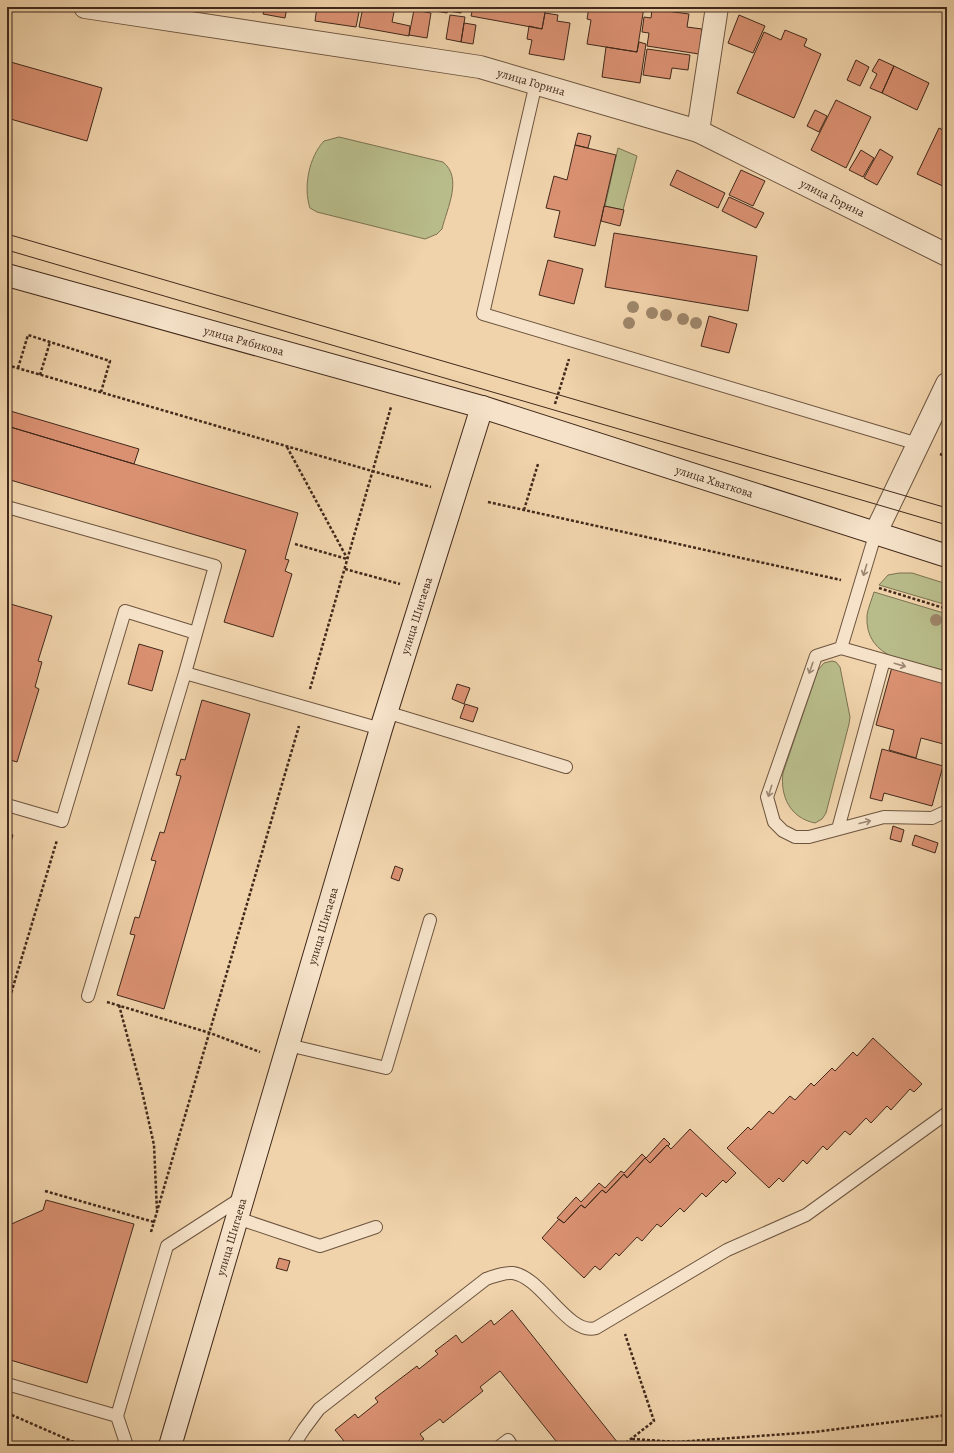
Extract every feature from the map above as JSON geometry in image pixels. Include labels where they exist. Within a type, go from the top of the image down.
[{"type":"street","name":"улица Горина","points":[[85,7],[480,67],[536,83],[698,131],[947,255]]},
{"type":"street","points":[[698,131],[717,7]]},
{"type":"street","name":"улица Рябикова","points":[[7,275],[482,407]]},
{"type":"street","points":[[876,532],[947,384]]},
{"type":"street","name":"улица Хваткова","points":[[482,407],[947,556]]},
{"type":"street","name":"улица Шигаева","points":[[170,1446],[384,721],[482,407]]},
{"type":"lane","points":[[536,83],[483,314],[918,444]]},
{"type":"lane","points":[[7,507],[215,566],[88,996]]},
{"type":"lane","points":[[840,648],[876,532]]},
{"type":"lane","points":[[7,805],[62,821],[125,611],[196,632]]},
{"type":"lane","points":[[947,678],[840,648],[816,656],[768,797],[774,822],[783,831],[795,837],[809,837],[884,817],[932,818],[947,811]]},
{"type":"lane","points":[[838,829],[884,660]]},
{"type":"lane","points":[[184,673],[305,707],[384,721],[566,766]]},
{"type":"lane","points":[[286,1052],[386,1068],[430,920]]},
{"type":"lane","points":[[293,1446],[319,1409],[486,1279],[501,1274],[514,1273],[528,1279],[584,1328],[596,1328],[727,1250],[806,1215],[947,1113]]},
{"type":"lane","points":[[126,1446],[117,1416],[167,1246],[244,1196]]},
{"type":"lane","points":[[237,1218],[320,1246],[376,1227]]},
{"type":"lane","points":[[7,1384],[117,1416]]},
{"type":"lane","points":[[500,1446],[508,1440],[512,1446]]},
{"type":"path","points":[[18,368],[28,335],[110,361],[101,392]]},
{"type":"path","points":[[554,409],[574,341]]},
{"type":"path","points":[[40,374],[50,342]]},
{"type":"path","points":[[7,365],[372,472],[431,487]]},
{"type":"path","points":[[210,1033],[398,384]]},
{"type":"path","points":[[287,447],[348,559]]},
{"type":"path","points":[[524,510],[538,464]]},
{"type":"path","points":[[488,502],[860,584],[947,609]]},
{"type":"path","points":[[295,544],[348,559]]},
{"type":"path","points":[[344,569],[401,585]]},
{"type":"path","points":[[7,1007],[62,821]]},
{"type":"path","points":[[88,996],[210,1033],[286,1052]]},
{"type":"path","points":[[119,1006],[142,1091],[154,1145],[157,1214]]},
{"type":"path","points":[[45,1191],[154,1222]]},
{"type":"path","points":[[618,1315],[654,1421],[622,1446]]},
{"type":"path","points":[[7,1413],[83,1446]]},
{"type":"path","points":[[632,1439],[677,1442],[814,1432],[947,1415]]},
{"type":"green space","points":[[339,137],[443,162],[449,169],[452,176],[453,185],[450,203],[442,229],[437,234],[425,239],[317,212],[310,208],[307,182],[314,155],[324,141]]},
{"type":"green space","points":[[618,148],[637,156],[623,210],[605,206]]},
{"type":"green space","points":[[912,573],[947,584],[947,605],[879,585],[888,575]]},
{"type":"green space","points":[[874,592],[947,614],[947,671],[906,662],[882,651],[874,642],[868,630],[867,615]]},
{"type":"green space","points":[[832,661],[836,662],[840,667],[850,717],[826,813],[822,819],[815,823],[799,816],[788,805],[782,782],[783,773],[818,670],[824,663]]},
{"type":"building","points":[[233,7],[255,7],[254,12]]},
{"type":"building","points":[[265,7],[287,7],[285,18],[263,14]]},
{"type":"building","points":[[317,7],[360,7],[356,27],[315,21]]},
{"type":"building","points":[[363,7],[395,7],[392,22],[410,26],[409,36],[359,27]]},
{"type":"building","points":[[411,7],[462,7],[461,13],[448,11],[447,13]]},
{"type":"building","points":[[473,7],[546,7],[542,29],[471,16]]},
{"type":"building","points":[[589,7],[644,7],[637,52],[587,44],[591,20],[587,19]]},
{"type":"building","points":[[652,9],[689,14],[687,27],[702,29],[699,54],[647,46],[649,33],[642,32],[644,17],[651,18]]},
{"type":"building","points":[[414,10],[431,13],[427,38],[409,35]]},
{"type":"building","points":[[545,13],[558,15],[557,21],[570,23],[564,60],[529,54],[532,40],[527,39],[529,26],[542,29]]},
{"type":"building","points":[[450,15],[465,17],[461,42],[446,39]]},
{"type":"building","points":[[739,15],[765,26],[753,53],[728,43]]},
{"type":"building","points":[[464,23],[476,25],[473,44],[461,42]]},
{"type":"building","points":[[785,30],[807,39],[804,46],[821,54],[794,118],[737,93],[764,32],[781,40]]},
{"type":"building","points":[[639,42],[646,44],[640,83],[602,77],[606,47],[637,52]]},
{"type":"building","points":[[647,49],[690,55],[688,70],[672,68],[670,79],[643,75]]},
{"type":"building","points":[[879,59],[894,66],[882,93],[870,88],[877,74],[872,71]]},
{"type":"building","points":[[856,60],[869,67],[860,86],[847,80]]},
{"type":"building","points":[[7,61],[102,88],[87,141],[7,118]]},
{"type":"building","points":[[894,66],[929,83],[917,110],[882,93]]},
{"type":"building","points":[[836,100],[871,117],[846,168],[811,150]]},
{"type":"building","points":[[815,110],[827,116],[819,132],[807,126]]},
{"type":"building","points":[[939,128],[947,132],[947,188],[917,174]]},
{"type":"building","points":[[578,133],[591,136],[588,148],[575,145]]},
{"type":"building","points":[[575,145],[616,155],[595,246],[554,237],[560,211],[546,208],[554,176],[567,180]]},
{"type":"building","points":[[880,149],[893,157],[877,185],[864,178]]},
{"type":"building","points":[[861,150],[874,158],[863,177],[849,170]]},
{"type":"building","points":[[677,170],[725,193],[718,208],[670,185]]},
{"type":"building","points":[[741,170],[765,181],[753,206],[729,195]]},
{"type":"building","points":[[729,197],[764,213],[756,228],[722,211]]},
{"type":"building","points":[[604,206],[624,210],[620,226],[601,221]]},
{"type":"building","points":[[614,233],[757,256],[748,311],[605,287]]},
{"type":"building","points":[[548,260],[583,269],[574,304],[539,295]]},
{"type":"building","points":[[709,316],[737,324],[729,353],[701,346]]},
{"type":"building","points":[[7,410],[139,449],[134,464],[7,426]]},
{"type":"building","points":[[7,426],[298,513],[285,559],[289,560],[285,571],[292,574],[273,637],[224,622],[246,550],[7,479]]},
{"type":"building","points":[[7,603],[52,616],[38,661],[42,662],[35,687],[39,689],[17,762],[7,759]]},
{"type":"building","points":[[139,644],[163,651],[152,691],[128,684]]},
{"type":"building","points":[[892,667],[947,683],[947,745],[921,738],[916,758],[889,750],[894,730],[876,725]]},
{"type":"building","points":[[457,684],[470,688],[464,704],[452,699]]},
{"type":"building","points":[[202,700],[250,714],[164,1009],[117,995],[135,935],[130,934],[135,917],[139,918],[156,861],[151,860],[160,832],[164,833],[181,776],[176,775],[181,759],[185,760]]},
{"type":"building","points":[[465,704],[478,708],[473,722],[460,718]]},
{"type":"building","points":[[882,749],[943,766],[932,806],[884,793],[882,801],[870,798]]},
{"type":"building","points":[[893,826],[904,830],[901,842],[890,839]]},
{"type":"building","points":[[7,833],[13,835],[7,855]]},
{"type":"building","points":[[915,835],[938,843],[935,853],[912,845]]},
{"type":"building","points":[[395,866],[403,869],[399,881],[391,878]]},
{"type":"building","points":[[873,1038],[922,1084],[914,1092],[910,1089],[891,1110],[887,1106],[871,1123],[866,1118],[850,1135],[845,1131],[827,1150],[823,1146],[807,1164],[803,1160],[783,1182],[779,1178],[769,1188],[727,1148],[748,1127],[751,1130],[769,1111],[773,1114],[790,1096],[795,1100],[811,1083],[814,1086],[832,1068],[835,1071],[853,1052],[857,1056]]},
{"type":"building","points":[[690,1129],[736,1173],[726,1183],[723,1180],[706,1197],[702,1193],[684,1212],[680,1208],[661,1227],[657,1224],[642,1241],[637,1237],[619,1256],[616,1253],[600,1270],[595,1266],[584,1278],[542,1238],[559,1219],[564,1223],[581,1205],[585,1208],[602,1190],[606,1193],[624,1174],[627,1178],[645,1158],[650,1163],[667,1145],[671,1149]]},
{"type":"building","points":[[664,1138],[670,1144],[668,1146],[667,1145],[650,1163],[645,1158],[627,1178],[624,1174],[606,1193],[602,1190],[585,1208],[581,1205],[564,1223],[557,1218],[576,1197],[581,1202],[599,1183],[605,1188],[621,1171],[624,1173],[642,1154],[646,1158]]},
{"type":"building","points":[[46,1200],[134,1224],[87,1383],[7,1359],[7,1226],[43,1210]]},
{"type":"building","points":[[279,1258],[290,1261],[287,1271],[276,1268]]},
{"type":"building","points":[[512,1310],[618,1443],[614,1446],[560,1446],[500,1371],[480,1387],[483,1391],[443,1423],[440,1419],[420,1434],[424,1439],[415,1446],[348,1446],[335,1430],[355,1414],[358,1418],[378,1402],[375,1398],[417,1366],[419,1369],[438,1354],[435,1351],[456,1335],[462,1343],[491,1320],[494,1325]]},
{"type":"tram line","points":[[7,234],[947,508]]},
{"type":"tram line","points":[[7,250],[947,525]]}]
